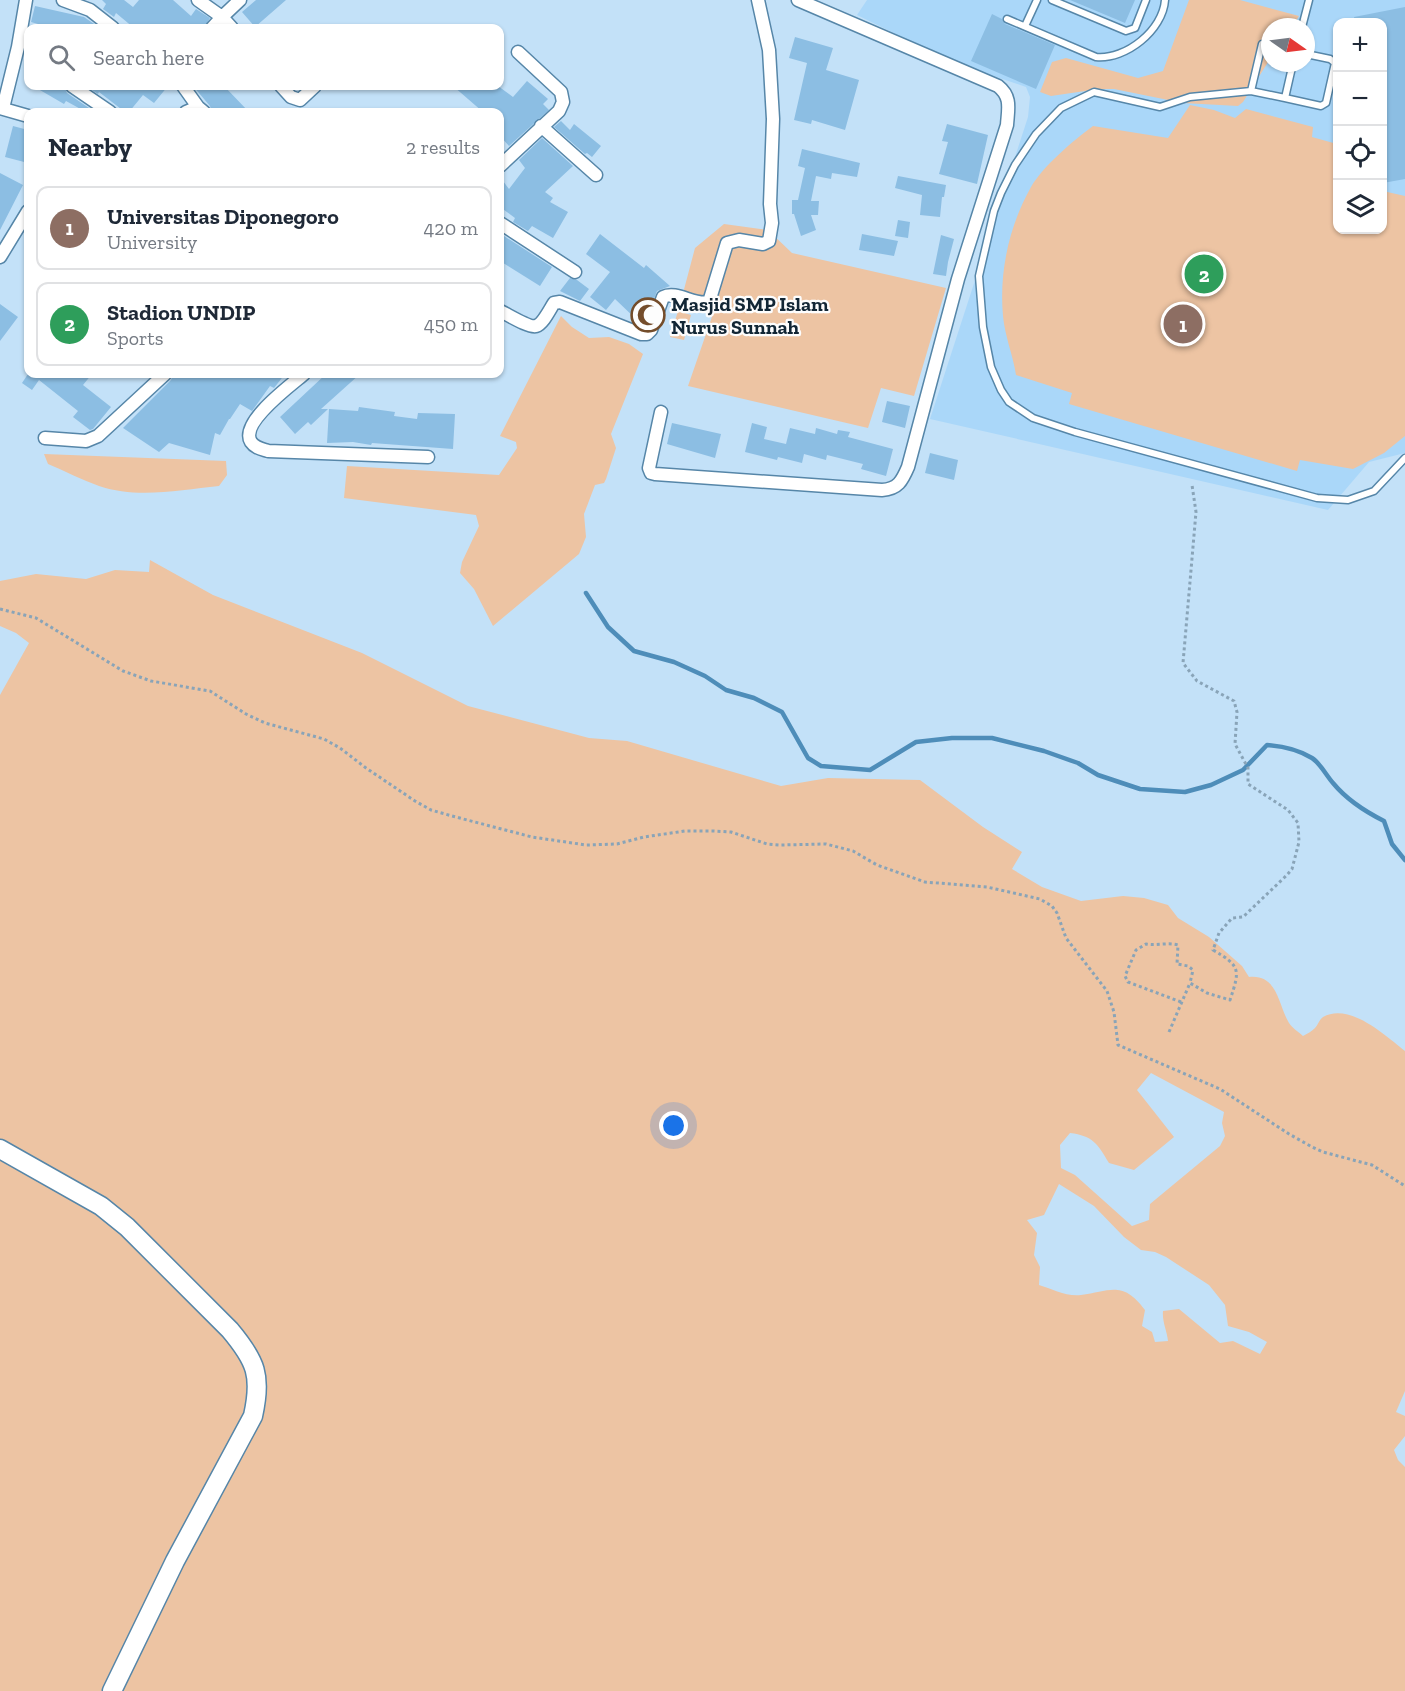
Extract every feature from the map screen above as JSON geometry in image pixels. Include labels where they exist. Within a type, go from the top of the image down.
[{"type":"main road","points":[[0,1149],[101,1206],[127,1227],[230,1330],[242,1344],[256,1374],[258,1393],[253,1416],[175,1561],[112,1691]]},
{"type":"street","points":[[25,24],[26,0]]},
{"type":"street","points":[[63,0],[90,10],[108,24]]},
{"type":"street","points":[[198,0],[228,24]]},
{"type":"street","points":[[216,24],[240,0]]},
{"type":"street","points":[[504,313],[530,326],[536,326],[554,303],[560,302],[646,334],[651,330],[663,297],[668,294],[703,303],[709,302],[727,243],[739,240],[764,244],[769,241],[772,224],[770,204],[773,119],[769,50],[758,0]]},
{"type":"street","points":[[661,412],[649,468],[651,473],[882,490],[893,489],[902,480],[908,467],[958,279],[1007,125],[1009,100],[1006,92],[998,86],[798,0]]},
{"type":"street","points":[[24,34],[23,51],[1,111],[24,115]]},
{"type":"street","points":[[504,162],[559,111],[563,102],[561,92],[518,52]]},
{"type":"street","points":[[78,90],[104,108]]},
{"type":"street","points":[[186,90],[200,108]]},
{"type":"street","points":[[285,90],[291,97],[300,100],[311,90]]},
{"type":"street","points":[[541,126],[596,175]]},
{"type":"street","points":[[0,257],[24,218]]},
{"type":"street","points":[[504,227],[575,272]]},
{"type":"street","points":[[45,438],[86,441],[98,436],[161,378]]},
{"type":"street","points":[[300,378],[256,417],[250,427],[249,435],[255,446],[268,451],[428,457]]},
{"type":"lane","points":[[1025,26],[1037,0]]},
{"type":"lane","points":[[1052,0],[1126,31],[1135,28],[1146,0]]},
{"type":"lane","points":[[1007,19],[1096,57],[1104,58],[1148,35],[1157,26],[1162,16],[1165,0]]},
{"type":"lane","points":[[1304,18],[1309,0]]},
{"type":"lane","points":[[1251,91],[1261,48]]},
{"type":"lane","points":[[1315,56],[1330,59],[1335,63],[1326,103],[1321,106],[1251,91],[1190,97],[1160,107],[1094,92],[1061,108],[1036,134],[1015,165],[1001,193],[990,229],[980,276],[983,327],[991,367],[1009,402],[1033,418],[1317,498],[1348,500],[1374,491],[1405,458]]},
{"type":"lane","points":[[1285,98],[1291,72]]},
{"type":"path","points":[[1190,983],[1207,993],[1230,1000],[1236,980],[1235,966],[1229,958],[1213,950],[1220,933],[1232,918],[1243,917],[1292,869],[1299,842],[1298,823],[1288,810],[1248,784],[1247,766],[1235,744],[1237,712],[1234,701],[1197,681],[1183,663],[1196,512],[1192,485]]},
{"type":"path","points":[[0,609],[36,618],[123,671],[151,681],[210,691],[265,723],[324,739],[415,801],[431,810],[452,816],[532,837],[586,845],[606,845],[685,831],[731,832],[767,844],[826,844],[853,851],[877,865],[926,882],[987,887],[1040,899],[1052,906],[1066,938],[1107,991],[1114,1012],[1118,1045],[1220,1089],[1312,1147],[1372,1165],[1405,1186]]},
{"type":"path","points":[[1169,1032],[1190,983],[1193,970],[1188,966],[1177,964],[1178,945],[1172,943],[1158,946],[1146,944],[1136,950],[1125,976],[1128,982],[1181,1002]]},
{"type":"shaded area","points":[[867,0],[1405,0],[1405,453],[1369,462],[1328,510],[930,419],[1028,117],[1030,97],[1026,87],[955,63],[857,15]]},
{"type":"shaded area","points":[[1189,0],[1240,0],[1299,16],[1298,18],[1261,18],[1262,72],[1238,106],[1183,103],[1114,89],[1051,96],[1040,92],[1052,62],[1066,58],[1138,78],[1163,71]]},
{"type":"shaded area","points":[[1190,105],[1214,110],[1235,118],[1246,109],[1313,127],[1312,137],[1333,143],[1333,234],[1387,234],[1387,192],[1405,196],[1405,436],[1384,453],[1353,469],[1300,460],[1297,471],[1069,404],[1072,393],[1016,375],[1004,324],[1002,299],[1004,266],[1011,233],[1031,187],[1051,162],[1093,126],[1168,138]]},
{"type":"shaded area","points":[[724,224],[768,230],[792,253],[946,288],[914,396],[881,388],[868,428],[688,386],[715,308],[682,297],[695,248]]},
{"type":"shaded area","points":[[678,311],[691,315],[684,340],[670,337]]},
{"type":"shaded area","points":[[561,316],[572,327],[589,338],[609,337],[629,344],[643,354],[611,434],[616,448],[606,479],[604,483],[595,485],[584,514],[586,537],[579,554],[493,626],[474,589],[460,573],[462,562],[479,526],[476,515],[344,498],[347,466],[499,475],[517,448],[516,442],[500,436]]},
{"type":"shaded area","points":[[44,454],[226,461],[227,475],[219,486],[159,492],[128,492],[99,486],[48,464]]},
{"type":"shaded area","points":[[150,560],[213,595],[362,653],[468,706],[589,738],[627,741],[781,786],[828,778],[920,780],[983,827],[1022,852],[1012,869],[1042,887],[1081,901],[1123,896],[1144,898],[1168,905],[1178,918],[1209,937],[1242,966],[1249,977],[1259,977],[1272,985],[1289,1023],[1303,1036],[1315,1028],[1323,1017],[1333,1013],[1344,1014],[1366,1022],[1405,1051],[1405,1391],[1396,1412],[1405,1416],[1405,1436],[1394,1450],[1398,1460],[1405,1467],[1405,1691],[0,1691],[0,695],[29,643],[16,633],[0,626],[0,581],[36,574],[86,579],[115,570],[149,572]],"holes":[[[1151,1073],[1224,1112],[1222,1123],[1225,1136],[1220,1146],[1150,1204],[1149,1220],[1132,1226],[1075,1175],[1061,1168],[1060,1145],[1070,1133],[1084,1136],[1094,1142],[1109,1163],[1134,1170],[1174,1137],[1137,1090]],[[1059,1184],[1094,1206],[1124,1237],[1141,1250],[1155,1252],[1166,1257],[1209,1285],[1225,1305],[1228,1326],[1249,1332],[1267,1342],[1260,1354],[1233,1341],[1220,1343],[1179,1309],[1163,1311],[1168,1341],[1155,1342],[1152,1332],[1142,1326],[1145,1310],[1130,1294],[1108,1290],[1070,1295],[1039,1285],[1040,1267],[1034,1255],[1037,1233],[1027,1220],[1044,1215]]]},
{"type":"building","points":[[102,0],[124,0],[133,7],[139,0],[173,0],[191,16],[196,9],[210,18],[206,24],[129,24],[116,13],[114,17],[103,9],[106,4]]},
{"type":"building","points":[[256,0],[286,0],[258,24],[252,24],[242,12]]},
{"type":"building","points":[[1070,0],[1135,0],[1125,23]]},
{"type":"building","points":[[35,6],[84,17],[94,24],[38,24],[31,22]]},
{"type":"building","points":[[1405,7],[1405,179],[1387,182],[1387,18],[1354,17]]},
{"type":"building","points":[[992,14],[1002,19],[1005,24],[1055,45],[1036,89],[971,61]]},
{"type":"building","points":[[795,37],[833,48],[826,70],[859,80],[845,130],[812,120],[811,124],[794,120],[807,63],[789,58]]},
{"type":"building","points":[[527,81],[548,99],[543,104],[549,110],[509,146],[504,140],[504,108],[478,108],[458,90],[503,90],[513,97]]},
{"type":"building","points":[[40,90],[66,90],[89,108],[79,108],[66,101],[64,104]]},
{"type":"building","points":[[92,90],[165,90],[154,103],[143,95],[132,108],[120,108],[99,92],[98,94]]},
{"type":"building","points":[[196,90],[228,90],[245,108],[211,108]]},
{"type":"building","points":[[561,121],[570,130],[574,124],[601,146],[592,157],[585,154],[554,127]]},
{"type":"building","points":[[947,124],[988,135],[977,184],[939,174],[948,142],[942,141]]},
{"type":"building","points":[[13,126],[24,129],[24,162],[5,157]]},
{"type":"building","points":[[542,138],[573,166],[545,192],[553,198],[550,202],[568,212],[553,238],[532,226],[528,231],[513,222],[515,218],[504,210],[504,182],[509,189],[525,168],[519,160]]},
{"type":"building","points":[[802,149],[860,163],[857,177],[832,173],[831,179],[816,176],[811,201],[819,201],[818,215],[811,215],[816,230],[801,236],[794,214],[792,214],[792,200],[798,200],[805,168],[798,166]]},
{"type":"building","points":[[0,173],[23,185],[0,230]]},
{"type":"building","points":[[898,176],[946,185],[940,217],[920,215],[922,195],[895,188]]},
{"type":"building","points":[[898,220],[910,222],[908,238],[895,236]]},
{"type":"building","points":[[600,234],[644,268],[646,265],[670,286],[657,291],[644,326],[637,324],[635,322],[637,320],[615,299],[606,310],[590,297],[610,272],[586,254]]},
{"type":"building","points":[[862,234],[898,241],[894,256],[859,250]]},
{"type":"building","points":[[941,235],[954,239],[946,276],[933,274]]},
{"type":"building","points":[[504,236],[552,267],[540,286],[504,264]]},
{"type":"building","points":[[570,278],[589,289],[580,301],[560,291]]},
{"type":"building","points":[[0,304],[18,317],[0,341]]},
{"type":"building","points":[[25,378],[89,378],[83,385],[111,407],[90,430],[73,417],[78,411],[39,380],[32,390],[22,383]]},
{"type":"building","points":[[172,378],[282,378],[274,388],[270,386],[252,411],[240,404],[220,435],[215,433],[210,455],[169,443],[159,452],[123,428]]},
{"type":"building","points":[[322,378],[356,378],[321,409],[328,409],[311,425],[308,422],[295,434],[280,417]]},
{"type":"building","points":[[887,401],[910,406],[905,428],[882,422]]},
{"type":"building","points":[[359,407],[395,412],[394,416],[417,419],[418,413],[455,414],[453,449],[353,442],[327,443],[329,409],[358,411]]},
{"type":"building","points":[[672,423],[721,434],[715,458],[667,444]]},
{"type":"building","points":[[752,423],[767,427],[764,439],[786,444],[790,428],[815,434],[816,428],[837,434],[838,430],[850,432],[848,437],[893,449],[886,476],[861,469],[863,464],[827,455],[826,460],[804,454],[802,463],[745,452]]},
{"type":"building","points":[[930,453],[958,460],[954,480],[925,473]]},
{"type":"waterway","points":[[586,593],[608,627],[634,651],[674,662],[705,676],[726,690],[754,698],[782,712],[808,758],[821,766],[870,770],[916,742],[952,738],[992,738],[1044,751],[1078,763],[1098,775],[1140,789],[1185,792],[1211,785],[1243,770],[1267,745],[1279,746],[1312,758],[1344,795],[1384,821],[1392,844],[1405,860]]},
{"type":"place","name":"Stadion UNDIP","points":[[1204,274]]},
{"type":"place","name":"Masjid SMP Islam Nurus Sunnah","points":[[648,315]]},
{"type":"place","name":"Universitas Diponegoro","points":[[1183,324]]}]
